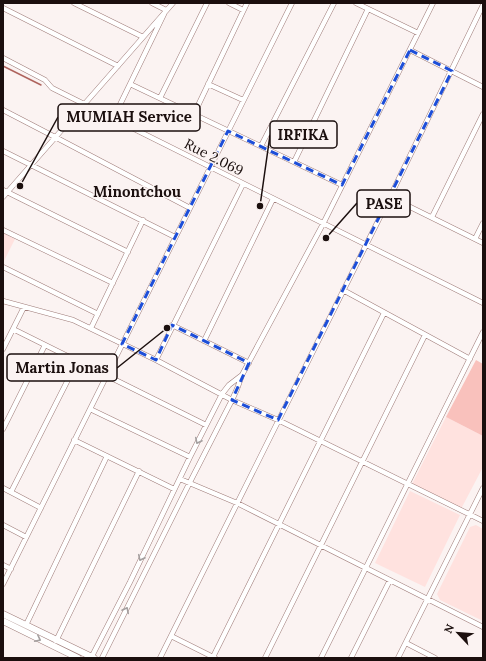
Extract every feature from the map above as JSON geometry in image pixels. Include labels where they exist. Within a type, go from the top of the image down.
[{"type":"main road","points":[[3,614],[92,658]]},
{"type":"main road","points":[[3,621],[78,658]]},
{"type":"street","points":[[74,3],[143,37]]},
{"type":"street","points":[[152,3],[166,10]]},
{"type":"street","points":[[3,196],[5,191],[56,137],[173,3]]},
{"type":"street","points":[[160,98],[207,3]]},
{"type":"street","points":[[229,3],[244,10]]},
{"type":"street","points":[[194,114],[247,3]]},
{"type":"street","points":[[3,584],[292,3]]},
{"type":"street","points":[[261,146],[334,3]]},
{"type":"street","points":[[356,3],[418,33]]},
{"type":"street","points":[[102,658],[232,400],[242,375],[323,224],[433,3]]},
{"type":"street","points":[[160,658],[390,197],[483,5]]},
{"type":"street","points":[[3,8],[118,66]]},
{"type":"street","points":[[294,162],[368,9]]},
{"type":"street","points":[[113,119],[166,10]]},
{"type":"street","points":[[138,42],[148,48]]},
{"type":"street","points":[[410,50],[483,87]]},
{"type":"street","name":"Rue 2.069","points":[[3,58],[45,80],[52,88],[483,304]]},
{"type":"street","points":[[130,84],[342,185]]},
{"type":"street","points":[[208,84],[243,100]]},
{"type":"street","points":[[3,110],[190,208]]},
{"type":"street","points":[[432,217],[483,114]]},
{"type":"street","points":[[3,151],[176,237]]},
{"type":"street","points":[[156,360],[242,184]]},
{"type":"street","points":[[5,191],[128,252]]},
{"type":"street","points":[[390,197],[483,243]]},
{"type":"street","points":[[204,341],[274,199]]},
{"type":"street","points":[[91,328],[143,220]]},
{"type":"street","points":[[475,239],[483,223]]},
{"type":"street","points":[[3,230],[113,283]]},
{"type":"street","points":[[3,267],[98,314]]},
{"type":"street","points":[[343,290],[470,359]]},
{"type":"street","points":[[3,301],[66,317],[91,328],[232,400],[278,420],[483,521]]},
{"type":"street","points":[[3,350],[24,307]]},
{"type":"street","points":[[171,636],[214,657],[319,441],[384,313]]},
{"type":"street","points":[[172,325],[249,363]]},
{"type":"street","points":[[13,330],[206,425]]},
{"type":"street","points":[[321,658],[483,332]]},
{"type":"street","points":[[265,658],[425,335]]},
{"type":"street","points":[[3,429],[45,345]]},
{"type":"street","points":[[11,492],[77,362]]},
{"type":"street","points":[[92,658],[222,394],[228,385],[242,375]]},
{"type":"street","points":[[90,409],[190,457]]},
{"type":"street","points":[[74,440],[174,489]]},
{"type":"street","points":[[26,625],[107,456]]},
{"type":"street","points":[[56,641],[139,471]]},
{"type":"street","points":[[180,479],[237,503],[483,627]]},
{"type":"street","points":[[3,488],[41,508]]},
{"type":"street","points":[[398,658],[483,488]]},
{"type":"street","points":[[3,525],[26,537]]},
{"type":"street","points":[[3,565],[10,569]]},
{"type":"street","points":[[351,658],[390,580]]},
{"type":"street","points":[[406,643],[435,658]]},
{"type":"highlighted area","points":[[410,50],[452,71],[278,420],[232,400],[249,363],[172,325],[156,360],[122,344],[228,131],[342,185]]},
{"type":"shaded area","points":[[3,233],[15,239],[3,263]]},
{"type":"shaded area","points":[[476,360],[483,364],[483,436],[446,417]]},
{"type":"shaded area","points":[[446,417],[483,436],[483,467],[461,509],[412,484]]},
{"type":"shaded area","points":[[410,491],[460,515],[425,587],[375,563]]},
{"type":"shaded area","points":[[476,525],[483,529],[483,621],[440,600],[437,594],[470,527]]},
{"type":"waterway","points":[[3,66],[41,85]]},
{"type":"place","name":"MUMIAH Service","points":[[20,186]]},
{"type":"place","name":"IRFIKA","points":[[260,206]]},
{"type":"place","name":"PASE","points":[[326,238]]},
{"type":"place","name":"Martin Jonas","points":[[167,328]]},
{"type":"district","name":"Minontchou","points":[[137,191]]}]
